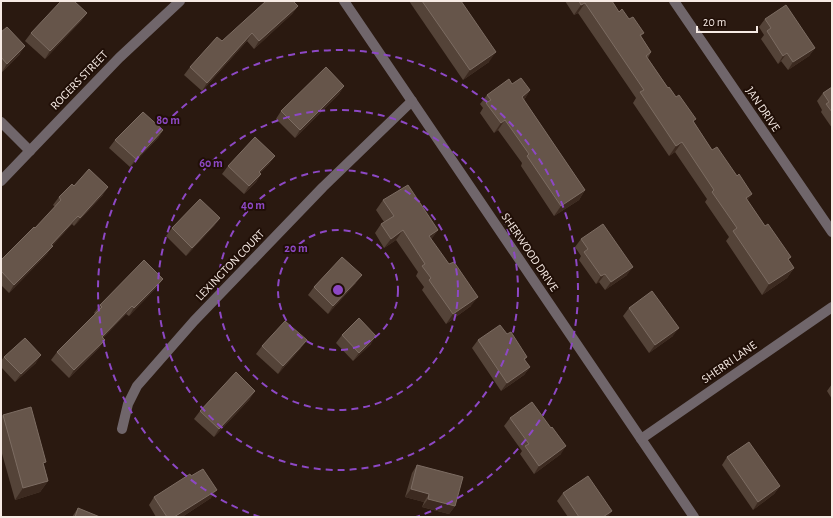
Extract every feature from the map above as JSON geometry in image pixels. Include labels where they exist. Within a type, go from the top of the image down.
[{"type":"street","name":"ROGERS STREET","points":[[1,181],[119,58],[180,1]]},
{"type":"street","name":"SHERWOOD DRIVE","points":[[344,1],[694,517]]},
{"type":"street","name":"JAN DRIVE","points":[[674,1],[832,232]]},
{"type":"street","name":"LEXINGTON COURT","points":[[122,428],[128,404],[137,386],[194,321],[324,187],[412,100]]},
{"type":"street","points":[[1,122],[30,151]]},
{"type":"street","name":"SHERRI LANE","points":[[641,439],[832,307]]},
{"type":"building","points":[[61,1],[74,1],[87,13],[50,51],[31,33]]},
{"type":"building","points":[[266,1],[293,1],[298,6],[259,41],[252,33],[207,83],[190,67],[217,37],[222,41]]},
{"type":"building","points":[[422,1],[461,1],[496,52],[470,70]]},
{"type":"building","points":[[579,1],[612,1],[619,12],[622,9],[629,19],[633,17],[644,33],[640,35],[651,52],[646,56],[668,88],[669,87],[676,97],[679,95],[696,119],[693,121],[712,150],[717,147],[737,176],[739,174],[752,194],[746,198],[765,226],[768,224],[791,257],[788,259],[794,268],[769,284],[733,231],[737,228],[712,192],[714,190],[682,142],[676,146],[640,92],[644,90],[585,3],[581,5]]},
{"type":"building","points":[[786,5],[815,48],[793,62],[787,53],[783,56],[767,31],[771,28],[765,19]]},
{"type":"building","points":[[7,27],[25,46],[7,64],[1,57],[1,32]]},
{"type":"building","points":[[326,67],[344,86],[300,130],[281,111]]},
{"type":"building","points":[[521,78],[530,90],[522,97],[585,190],[561,206],[527,156],[529,154],[505,120],[501,123],[486,103],[491,100],[487,95],[509,79],[512,84]]},
{"type":"building","points":[[832,87],[832,112],[826,104],[829,102],[823,93]]},
{"type":"building","points":[[143,112],[163,130],[136,159],[115,140]]},
{"type":"building","points":[[255,137],[275,156],[259,172],[261,174],[249,186],[228,166]]},
{"type":"building","points":[[89,169],[108,187],[80,218],[78,216],[51,245],[53,246],[14,285],[1,271],[1,260],[34,227],[35,228],[61,200],[59,197],[72,184],[74,186]]},
{"type":"building","points":[[408,185],[438,230],[429,236],[449,264],[454,262],[478,297],[453,314],[429,280],[431,278],[422,266],[425,264],[403,230],[391,239],[381,224],[394,216],[383,200]]},
{"type":"building","points":[[200,199],[220,218],[192,248],[172,228]]},
{"type":"building","points":[[603,224],[633,267],[611,282],[605,274],[601,276],[584,252],[588,249],[581,239]]},
{"type":"building","points":[[342,257],[362,275],[333,306],[314,287]]},
{"type":"building","points":[[144,260],[163,279],[134,308],[132,306],[102,337],[105,340],[74,370],[57,352],[102,307],[100,305]]},
{"type":"building","points":[[652,291],[679,328],[655,345],[629,308]]},
{"type":"building","points":[[359,318],[376,336],[359,353],[342,335]]},
{"type":"building","points":[[285,321],[307,340],[283,366],[262,346]]},
{"type":"building","points":[[500,325],[507,334],[511,332],[527,357],[524,359],[530,367],[507,383],[478,340]]},
{"type":"building","points":[[25,338],[41,355],[21,374],[4,357]]},
{"type":"building","points":[[236,372],[255,391],[219,429],[200,411]]},
{"type":"building","points":[[532,402],[566,446],[539,466],[525,446],[529,444],[510,418]]},
{"type":"building","points":[[31,407],[46,462],[43,463],[48,481],[23,488],[3,415]]},
{"type":"building","points":[[749,442],[780,486],[758,502],[727,457]]},
{"type":"building","points":[[417,465],[463,477],[455,506],[428,499],[429,494],[411,489]]},
{"type":"building","points":[[203,469],[217,490],[174,517],[167,517],[154,497],[190,474],[191,476]]},
{"type":"building","points":[[588,476],[612,511],[603,517],[579,517],[563,493]]},
{"type":"building","points":[[78,508],[100,517],[75,517]]}]
